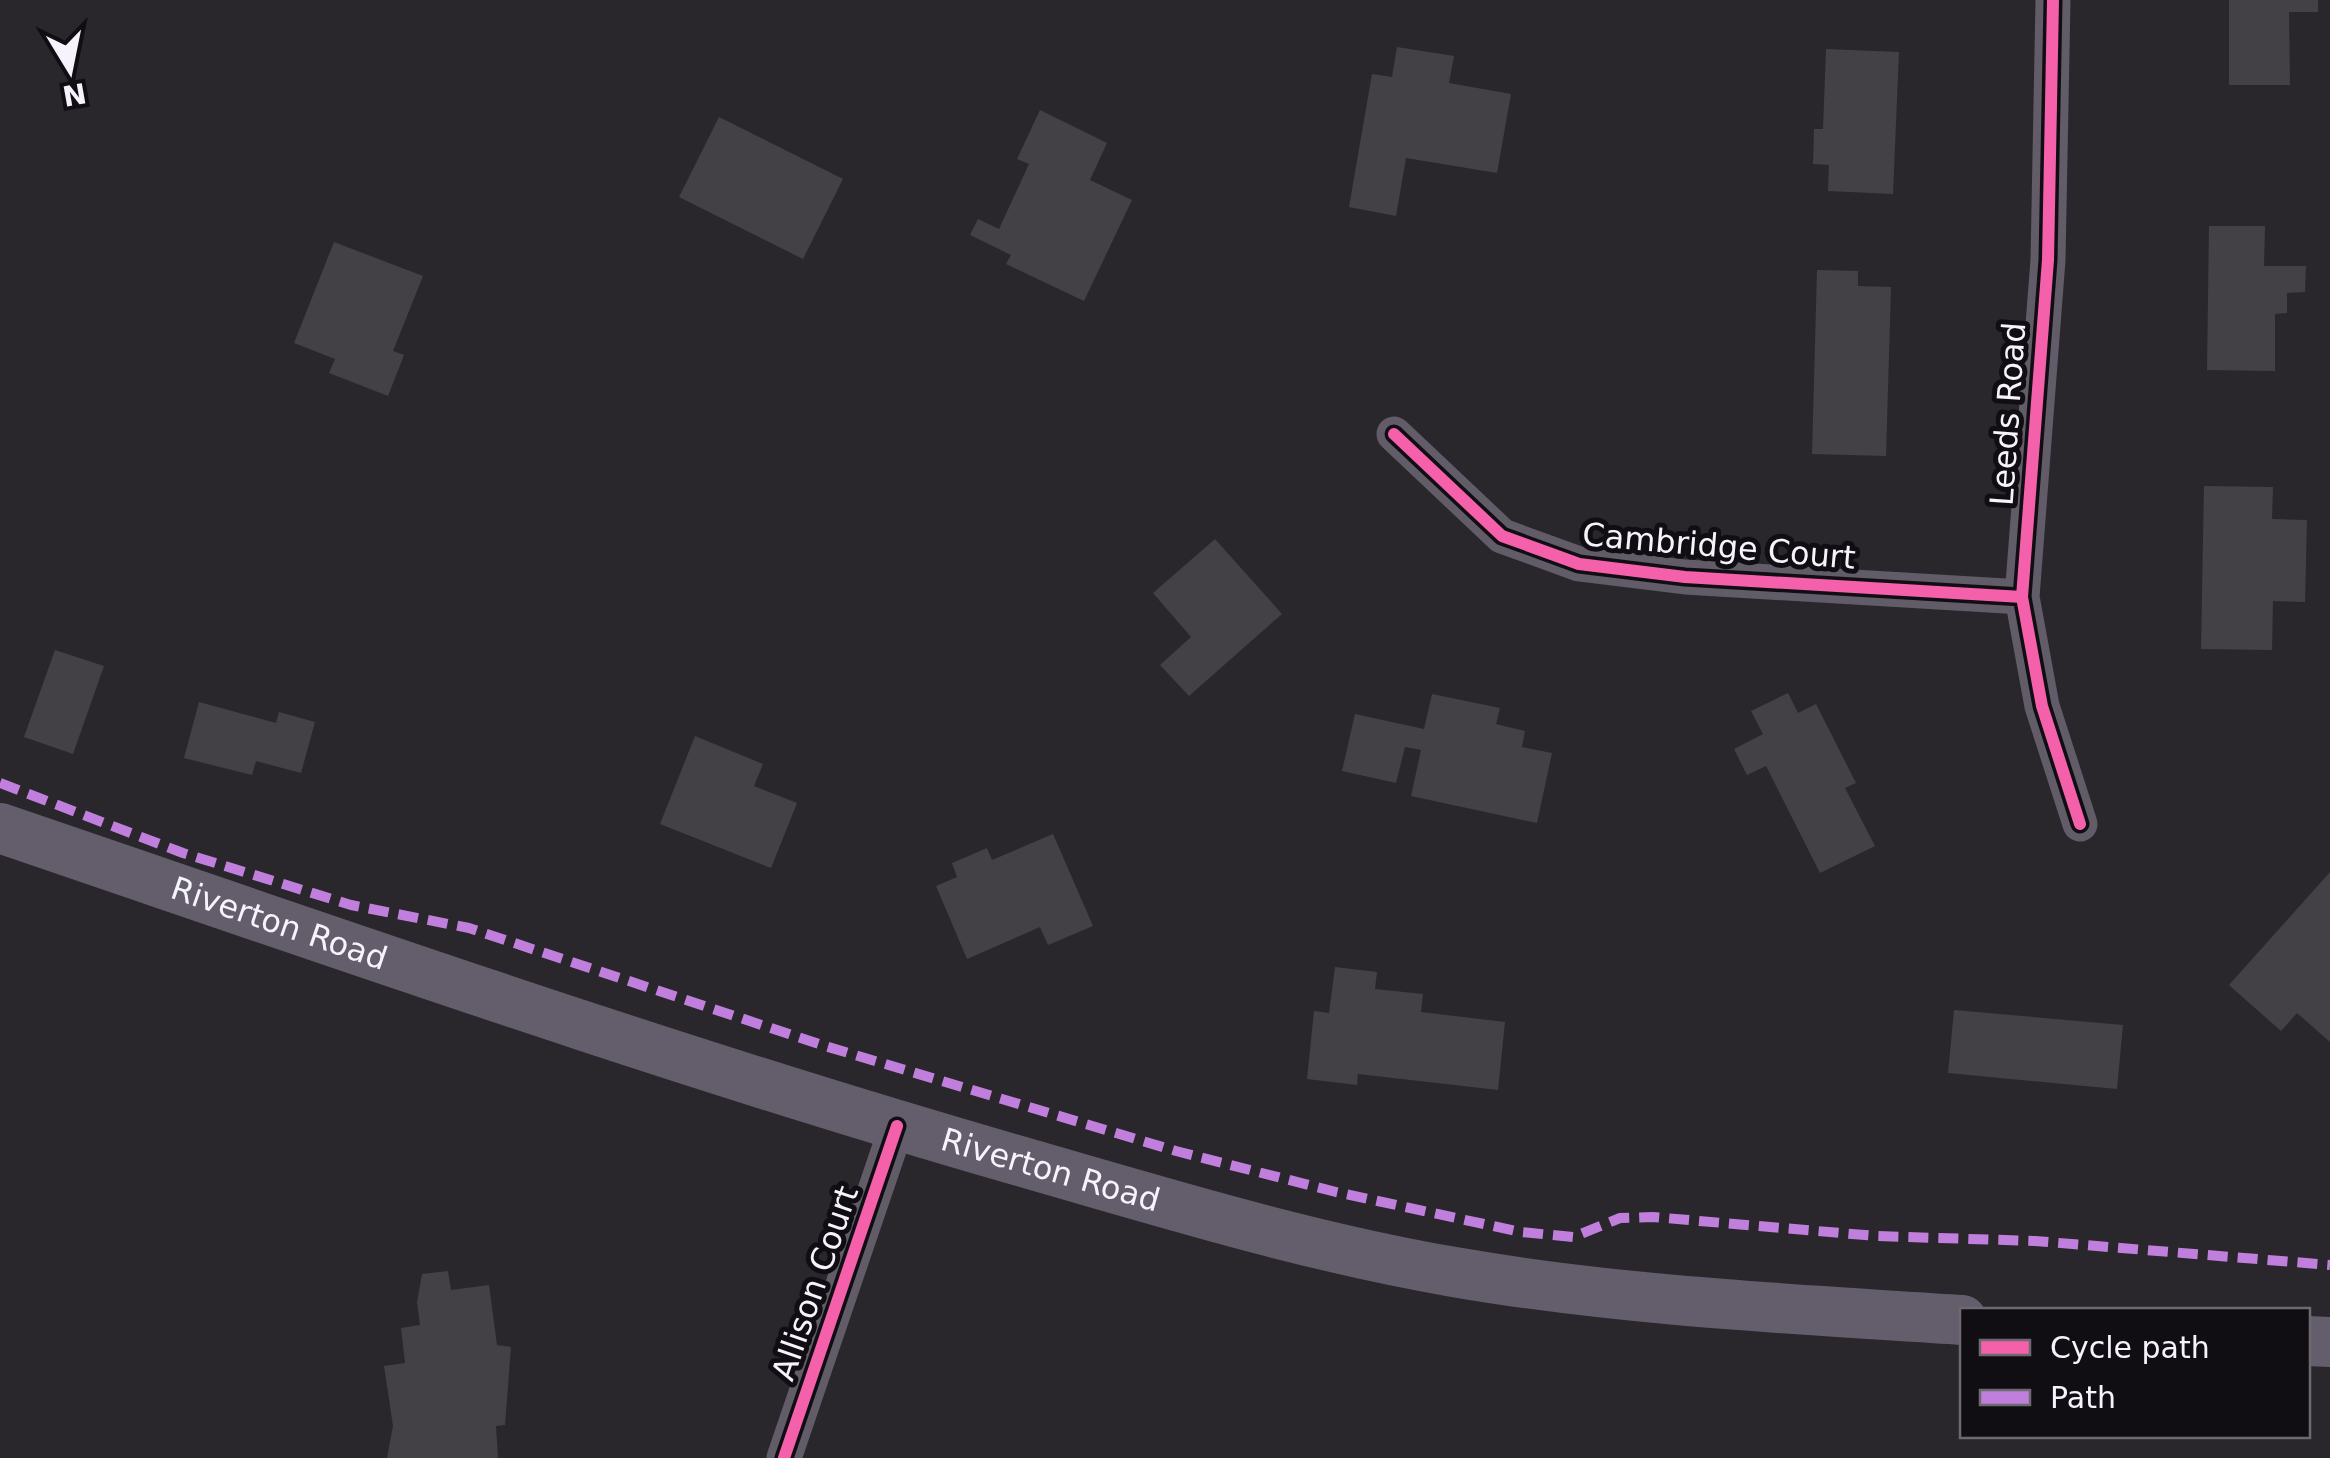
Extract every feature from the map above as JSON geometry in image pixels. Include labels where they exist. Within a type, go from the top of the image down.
[{"type":"main road","name":"Riverton Road","points":[[0,828],[428,976],[897,1126],[1245,1226],[1450,1271],[1578,1290],[1960,1320]]},
{"type":"street","name":"Leeds Road","points":[[2054,0],[2048,260],[2022,597],[2042,706],[2080,824]]},
{"type":"street","name":"Cambridge Court","points":[[1394,434],[1502,536],[1580,564],[1685,577],[2022,597]]},
{"type":"street","name":"Allison Court","points":[[784,1458],[897,1126]]},
{"type":"building","points":[[2229,0],[2318,0],[2318,12],[2289,12],[2290,85],[2229,85]]},
{"type":"building","points":[[1397,47],[1454,56],[1449,83],[1511,94],[1497,173],[1406,158],[1396,216],[1349,207],[1372,74],[1392,77]]},
{"type":"building","points":[[1826,49],[1899,52],[1893,194],[1828,191],[1829,165],[1813,164],[1814,129],[1823,129]]},
{"type":"building","points":[[1040,110],[1107,143],[1090,180],[1132,200],[1084,301],[1006,264],[1011,255],[970,235],[978,219],[999,229],[1029,164],[1017,159]]},
{"type":"building","points":[[719,117],[843,179],[803,259],[679,197]]},
{"type":"building","points":[[2209,226],[2265,226],[2264,266],[2306,266],[2305,292],[2287,293],[2287,313],[2275,314],[2275,371],[2207,370]]},
{"type":"building","points":[[334,242],[423,276],[393,351],[404,355],[388,396],[329,373],[335,359],[294,343]]},
{"type":"building","points":[[1817,270],[1858,271],[1858,286],[1891,287],[1886,456],[1812,454]]},
{"type":"building","points":[[2204,486],[2273,487],[2272,519],[2307,520],[2305,602],[2273,601],[2272,650],[2201,649]]},
{"type":"building","points":[[1215,539],[1282,614],[1189,696],[1160,665],[1191,637],[1153,593]]},
{"type":"building","points":[[55,650],[104,666],[73,754],[24,737]]},
{"type":"building","points":[[1788,693],[1798,713],[1816,704],[1856,783],[1845,788],[1875,846],[1820,873],[1766,766],[1747,775],[1734,749],[1763,734],[1751,711]]},
{"type":"building","points":[[1432,694],[1500,708],[1496,724],[1525,731],[1522,747],[1552,753],[1537,823],[1411,796],[1421,750],[1405,747],[1396,783],[1342,771],[1355,714],[1424,729]]},
{"type":"building","points":[[199,702],[276,723],[279,712],[315,722],[301,773],[256,761],[252,775],[184,758]]},
{"type":"building","points":[[695,736],[763,764],[754,786],[797,803],[771,868],[660,824]]},
{"type":"building","points":[[1053,834],[1093,926],[1048,945],[1040,927],[967,959],[936,886],[957,877],[952,863],[987,848],[992,860]]},
{"type":"building","points":[[2330,872],[2330,1042],[2297,1013],[2281,1031],[2229,985]]},
{"type":"building","points":[[1335,967],[1377,972],[1375,989],[1423,994],[1421,1012],[1505,1022],[1498,1090],[1358,1074],[1357,1085],[1307,1079],[1314,1011],[1329,1013]]},
{"type":"building","points":[[1954,1010],[2123,1025],[2117,1089],[1948,1073]]},
{"type":"building","points":[[448,1271],[451,1290],[489,1285],[497,1345],[511,1347],[505,1425],[496,1426],[498,1458],[387,1458],[393,1426],[384,1366],[405,1363],[401,1328],[420,1325],[417,1302],[422,1274]]},
{"type":"marked path","points":[[0,783],[183,853],[351,905],[469,928],[825,1046],[1176,1151],[1336,1192],[1521,1232],[1573,1237],[1620,1218],[1653,1217],[1876,1236],[2035,1241],[2330,1265]]},
{"type":"cycle path","points":[[2053,0],[2048,260],[2022,597],[2042,706],[2080,824]]},
{"type":"cycle path","points":[[1394,434],[1502,536],[1579,564],[1685,577],[2022,597]]},
{"type":"cycle path","points":[[784,1458],[897,1126]]}]
